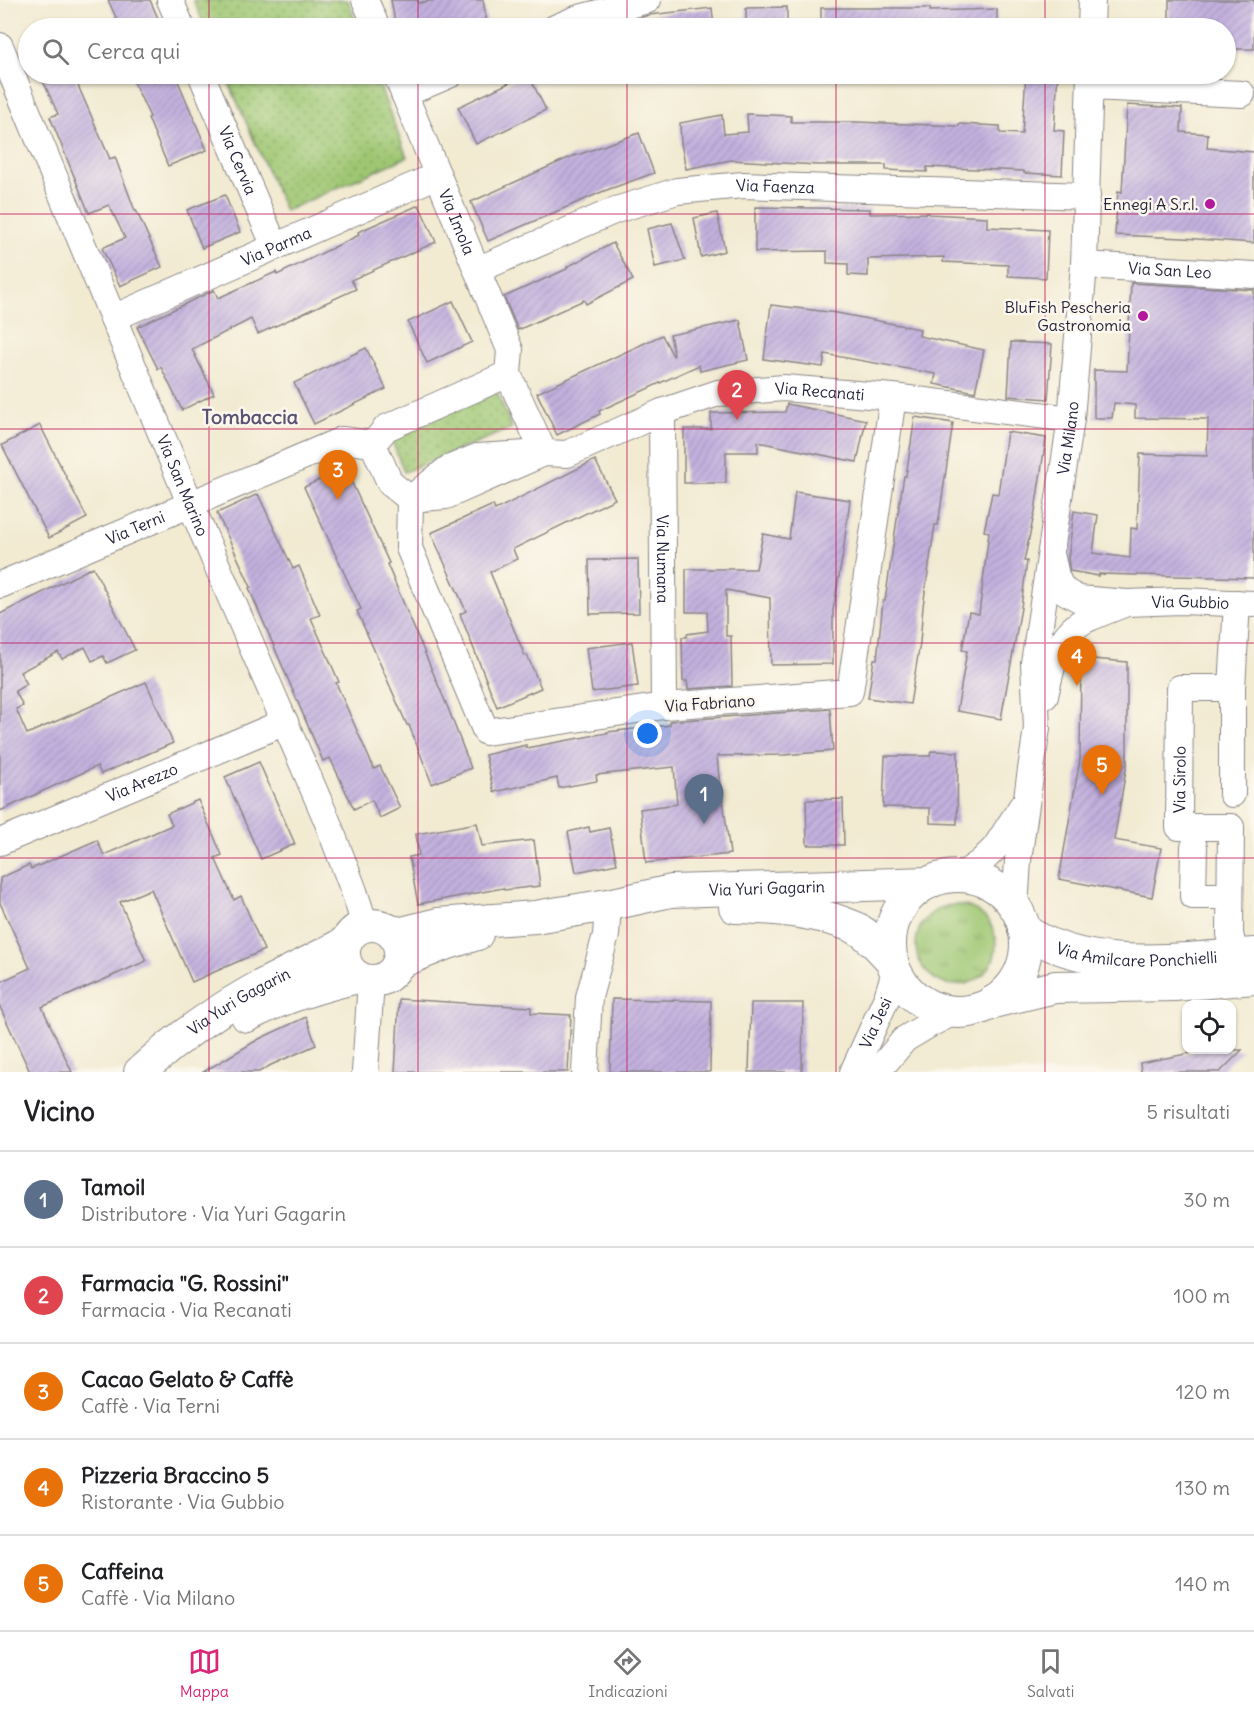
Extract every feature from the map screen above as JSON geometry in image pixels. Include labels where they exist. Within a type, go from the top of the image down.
[{"type":"main road","points":[[961,876],[986,882],[1007,898],[1020,919],[1026,944],[1020,971],[1004,994],[975,1010],[954,1012],[930,1007],[909,993],[893,966],[890,937],[896,915],[915,891],[938,879],[961,876]]},
{"type":"main road","name":"Via Yuri Gagarin","points":[[140,1072],[199,1024],[252,991],[367,933],[402,933],[438,924],[535,916],[608,905],[671,891],[928,883]]},
{"type":"main road","name":"Via Yuri Gagarin","points":[[608,905],[771,908],[820,916],[851,925],[873,941],[893,966]]},
{"type":"main road","name":"Via Yuri Gagarin","points":[[150,1072],[206,1037],[260,1009],[320,986],[364,979],[382,979],[392,972],[398,963],[442,945],[535,916]]},
{"type":"main road","name":"Via Amilcare Ponchielli","points":[[1020,919],[1038,939],[1063,950],[1088,956],[1167,961],[1248,970]]},
{"type":"main road","points":[[364,979],[347,966],[344,958],[367,933],[395,937],[400,954],[398,963]]},
{"type":"main road","name":"Via Amilcare Ponchielli","points":[[993,1002],[1055,987],[1174,985],[1248,970]]},
{"type":"street","points":[[170,0],[178,18]]},
{"type":"street","points":[[365,0],[373,18]]},
{"type":"street","points":[[576,9],[648,0]]},
{"type":"street","points":[[1091,18],[1092,0]]},
{"type":"street","name":"Via San Marino","points":[[0,46],[190,503],[330,829],[354,891],[367,933]]},
{"type":"street","name":"Via Cervia","points":[[205,84],[274,247]]},
{"type":"street","name":"Via Imola","points":[[400,84],[510,350],[508,374]]},
{"type":"street","name":"Via Milano","points":[[1020,919],[1018,860],[1037,728],[1035,663],[1071,419],[1084,265],[1090,84]]},
{"type":"street","points":[[1133,84],[1242,94]]},
{"type":"street","name":"Via Parma","points":[[113,318],[438,175]]},
{"type":"street","name":"Via Faenza","points":[[477,270],[616,210],[677,191],[743,185],[1087,196]]},
{"type":"street","name":"Via San Leo","points":[[1084,265],[1254,275]]},
{"type":"street","points":[[508,374],[544,453],[446,496],[410,499],[390,483],[373,444],[386,428],[508,374]]},
{"type":"street","name":"Via Recanati","points":[[544,453],[567,454],[662,412],[718,393],[784,388],[893,397],[1071,419]]},
{"type":"street","name":"Via Fabriano","points":[[410,499],[409,548],[486,732],[664,706],[850,692],[893,397]]},
{"type":"street","name":"Via Numana","points":[[662,412],[664,706]]},
{"type":"street","name":"Via Terni","points":[[0,585],[342,440],[373,444]]},
{"type":"street","name":"Via Gubbio","points":[[1052,555],[1060,585],[1066,592],[1079,599],[1127,603],[1181,601],[1246,603]]},
{"type":"street","name":"Via Gubbio","points":[[1037,728],[1058,648],[1083,621],[1127,603]]},
{"type":"street","points":[[1232,794],[1232,688],[1246,603]]},
{"type":"street","name":"Via Sirolo","points":[[1232,688],[1180,688],[1179,827],[1231,827],[1230,934],[1248,970]]},
{"type":"street","name":"Via Arezzo","points":[[0,842],[285,722]]},
{"type":"street","name":"Via Milano","points":[[961,876],[981,862],[995,848],[1025,801]]},
{"type":"street","points":[[1194,847],[1193,896],[1230,896]]},
{"type":"street","points":[[585,1072],[589,997],[606,935],[608,905]]},
{"type":"street","name":"Via Jesi","points":[[853,1072],[887,997],[893,966]]},
{"type":"street","points":[[364,979],[365,1072]]},
{"type":"street","name":"Via Jesi","points":[[877,1072],[905,1039],[954,1012]]},
{"type":"green space","points":[[193,0],[348,0],[354,18],[201,18]]},
{"type":"green space","points":[[229,84],[379,84],[407,157],[285,211]]},
{"type":"green space","points":[[497,392],[512,428],[404,472],[390,436]]},
{"type":"green space","points":[[948,905],[964,905],[985,916],[996,937],[996,953],[985,974],[964,985],[948,985],[934,979],[922,967],[916,953],[916,937],[922,923],[934,911]]},
{"type":"building","points":[[108,0],[150,0],[158,18],[116,18]]},
{"type":"building","points":[[391,0],[418,0],[418,3],[436,0],[483,0],[486,18],[394,18]]},
{"type":"building","points":[[1169,0],[1254,0],[1254,49],[1236,49],[1236,18],[1169,18]]},
{"type":"building","points":[[787,7],[787,18],[746,18],[746,8]]},
{"type":"building","points":[[712,8],[713,18],[639,18]]},
{"type":"building","points":[[821,8],[930,8],[930,11],[997,9],[997,18],[821,18]]},
{"type":"building","points":[[44,84],[77,84],[110,159],[115,157],[135,211],[162,267],[120,286],[102,248],[125,238],[109,205],[89,213],[50,117],[58,114]]},
{"type":"building","points":[[135,84],[179,84],[207,150],[168,166],[148,118],[150,117]]},
{"type":"building","points":[[507,84],[533,84],[546,110],[476,144],[458,107]]},
{"type":"building","points":[[1025,84],[1057,84],[1054,130],[1064,131],[1062,175],[927,167],[927,172],[886,170],[886,165],[818,165],[731,160],[686,169],[680,123],[722,115],[724,134],[748,132],[747,114],[791,116],[791,122],[1000,126],[1000,133],[1022,134]]},
{"type":"building","points":[[1127,105],[1182,108],[1181,132],[1208,134],[1207,148],[1254,152],[1254,243],[1115,235],[1118,191],[1122,192]]},
{"type":"building","points":[[639,133],[654,173],[604,191],[488,241],[471,202],[575,155]]},
{"type":"building","points":[[225,195],[240,232],[202,248],[187,210]]},
{"type":"building","points":[[419,205],[436,242],[351,280],[356,289],[258,334],[251,319],[192,349],[214,394],[182,410],[161,367],[158,369],[137,327],[214,290],[218,298],[276,272],[277,275],[359,235],[358,232]]},
{"type":"building","points":[[755,207],[870,209],[870,214],[929,213],[987,217],[987,227],[1048,230],[1046,278],[1008,276],[1008,265],[943,262],[944,257],[868,259],[868,276],[848,275],[848,264],[827,263],[827,251],[755,252]]},
{"type":"building","points":[[717,213],[725,251],[701,257],[694,218]]},
{"type":"building","points":[[672,223],[685,260],[655,267],[647,229]]},
{"type":"building","points":[[613,243],[633,280],[586,304],[584,300],[518,330],[504,297],[567,269]]},
{"type":"building","points":[[1131,283],[1254,290],[1254,578],[1099,574],[1099,576],[1070,571],[1068,559],[1074,511],[1098,515],[1093,553],[1130,558],[1131,528],[1137,529],[1140,454],[1207,456],[1208,419],[1135,418],[1135,405],[1114,403],[1112,418],[1094,418],[1094,370],[1127,371]]},
{"type":"building","points":[[453,301],[472,342],[427,363],[408,322]]},
{"type":"building","points":[[771,305],[837,313],[920,329],[919,336],[984,350],[975,392],[934,384],[936,374],[825,354],[823,367],[764,359]]},
{"type":"building","points":[[740,320],[748,360],[700,371],[699,365],[599,411],[600,414],[557,435],[537,393],[662,335],[673,356],[670,335]]},
{"type":"building","points":[[1011,342],[1052,344],[1048,399],[1008,396]]},
{"type":"building","points":[[366,348],[386,389],[314,424],[294,383]]},
{"type":"building","points":[[787,404],[866,420],[857,462],[758,442],[758,452],[726,452],[726,483],[684,483],[684,429],[711,429],[711,413],[785,412]]},
{"type":"building","points":[[915,417],[953,423],[938,525],[935,525],[910,704],[868,698],[874,659],[877,659],[883,601],[885,601]]},
{"type":"building","points":[[40,425],[87,518],[49,538],[2,445]]},
{"type":"building","points":[[1007,432],[1046,438],[1035,511],[1024,561],[1027,561],[1021,608],[1001,719],[957,711],[967,651],[962,650],[969,612],[979,614],[989,532],[984,531],[992,493],[998,494]]},
{"type":"building","points":[[595,460],[615,499],[513,549],[517,559],[490,572],[541,688],[497,707],[460,614],[466,611],[431,533],[493,505],[495,510]]},
{"type":"building","points":[[345,468],[389,563],[387,564],[471,768],[432,784],[409,725],[407,725],[357,611],[361,609],[304,487]]},
{"type":"building","points":[[795,492],[850,500],[833,610],[833,664],[771,665],[770,598],[726,590],[726,636],[731,636],[732,686],[688,689],[687,681],[683,681],[682,637],[708,631],[707,612],[686,612],[686,569],[756,569],[763,534],[789,539]]},
{"type":"building","points":[[258,494],[293,569],[299,566],[320,615],[311,618],[339,682],[336,683],[374,769],[380,766],[400,808],[380,818],[372,800],[354,809],[330,758],[323,761],[249,588],[251,587],[217,513]]},
{"type":"building","points":[[638,559],[639,613],[590,614],[589,560]]},
{"type":"building","points":[[93,567],[135,650],[107,663],[103,656],[92,661],[85,647],[62,659],[58,652],[20,672],[27,684],[15,691],[23,706],[16,709],[27,734],[146,682],[173,743],[101,774],[97,766],[0,811],[0,614]]},
{"type":"building","points":[[632,642],[638,686],[592,692],[586,648]]},
{"type":"building","points":[[1081,658],[1127,662],[1127,764],[1114,840],[1161,848],[1152,897],[1059,879],[1080,759]]},
{"type":"building","points":[[830,709],[833,751],[784,755],[717,756],[730,854],[646,863],[640,809],[677,804],[674,767],[596,775],[597,781],[559,788],[557,778],[494,792],[485,755],[526,745],[526,748],[607,732],[670,725],[670,721]]},
{"type":"building","points":[[931,751],[958,752],[957,824],[930,823],[930,808],[883,807],[885,756],[930,756]]},
{"type":"building","points":[[259,762],[295,844],[261,859],[225,777]]},
{"type":"building","points":[[843,799],[844,845],[807,845],[806,800]]},
{"type":"building","points":[[198,800],[222,855],[215,858],[234,900],[241,896],[264,950],[192,982],[151,889],[120,902],[146,961],[42,1007],[72,1072],[30,1072],[0,1007],[0,982],[30,968],[0,903],[0,878],[29,865],[31,869],[97,840],[104,855],[172,825],[167,814]]},
{"type":"building","points":[[477,823],[482,846],[534,840],[540,886],[504,890],[503,888],[418,904],[409,857],[419,855],[416,834]]},
{"type":"building","points":[[589,827],[590,832],[609,828],[617,864],[576,872],[568,832]]},
{"type":"building","points":[[399,999],[531,1007],[531,1013],[571,1015],[568,1072],[395,1072]]},
{"type":"building","points":[[612,999],[711,1001],[710,1072],[610,1072]]},
{"type":"building","points":[[751,1003],[803,1003],[802,1072],[749,1072]]},
{"type":"building","points":[[306,1017],[316,1045],[259,1072],[203,1072],[259,1039]]},
{"type":"building","points":[[1236,1050],[1242,1050],[1220,1072],[1141,1072],[1140,1063],[1184,1054],[1236,1054]]},
{"type":"place","name":"Ennegi A S.r.l.","points":[[1210,204]]},
{"type":"place","name":"BluFish Pescheria Gastronomia","points":[[1143,316]]},
{"type":"place","name":"Farmacia \"G. Rossini\"","points":[[737,420]]},
{"type":"place","name":"Cacao Gelato & Caffè","points":[[338,500]]},
{"type":"place","name":"Pizzeria Braccino 5","points":[[1077,686]]},
{"type":"place","name":"Caffeina","points":[[1102,795]]},
{"type":"place","name":"Tamoil","points":[[704,824]]},
{"type":"district","name":"Tombaccia","points":[[250,417]]}]
